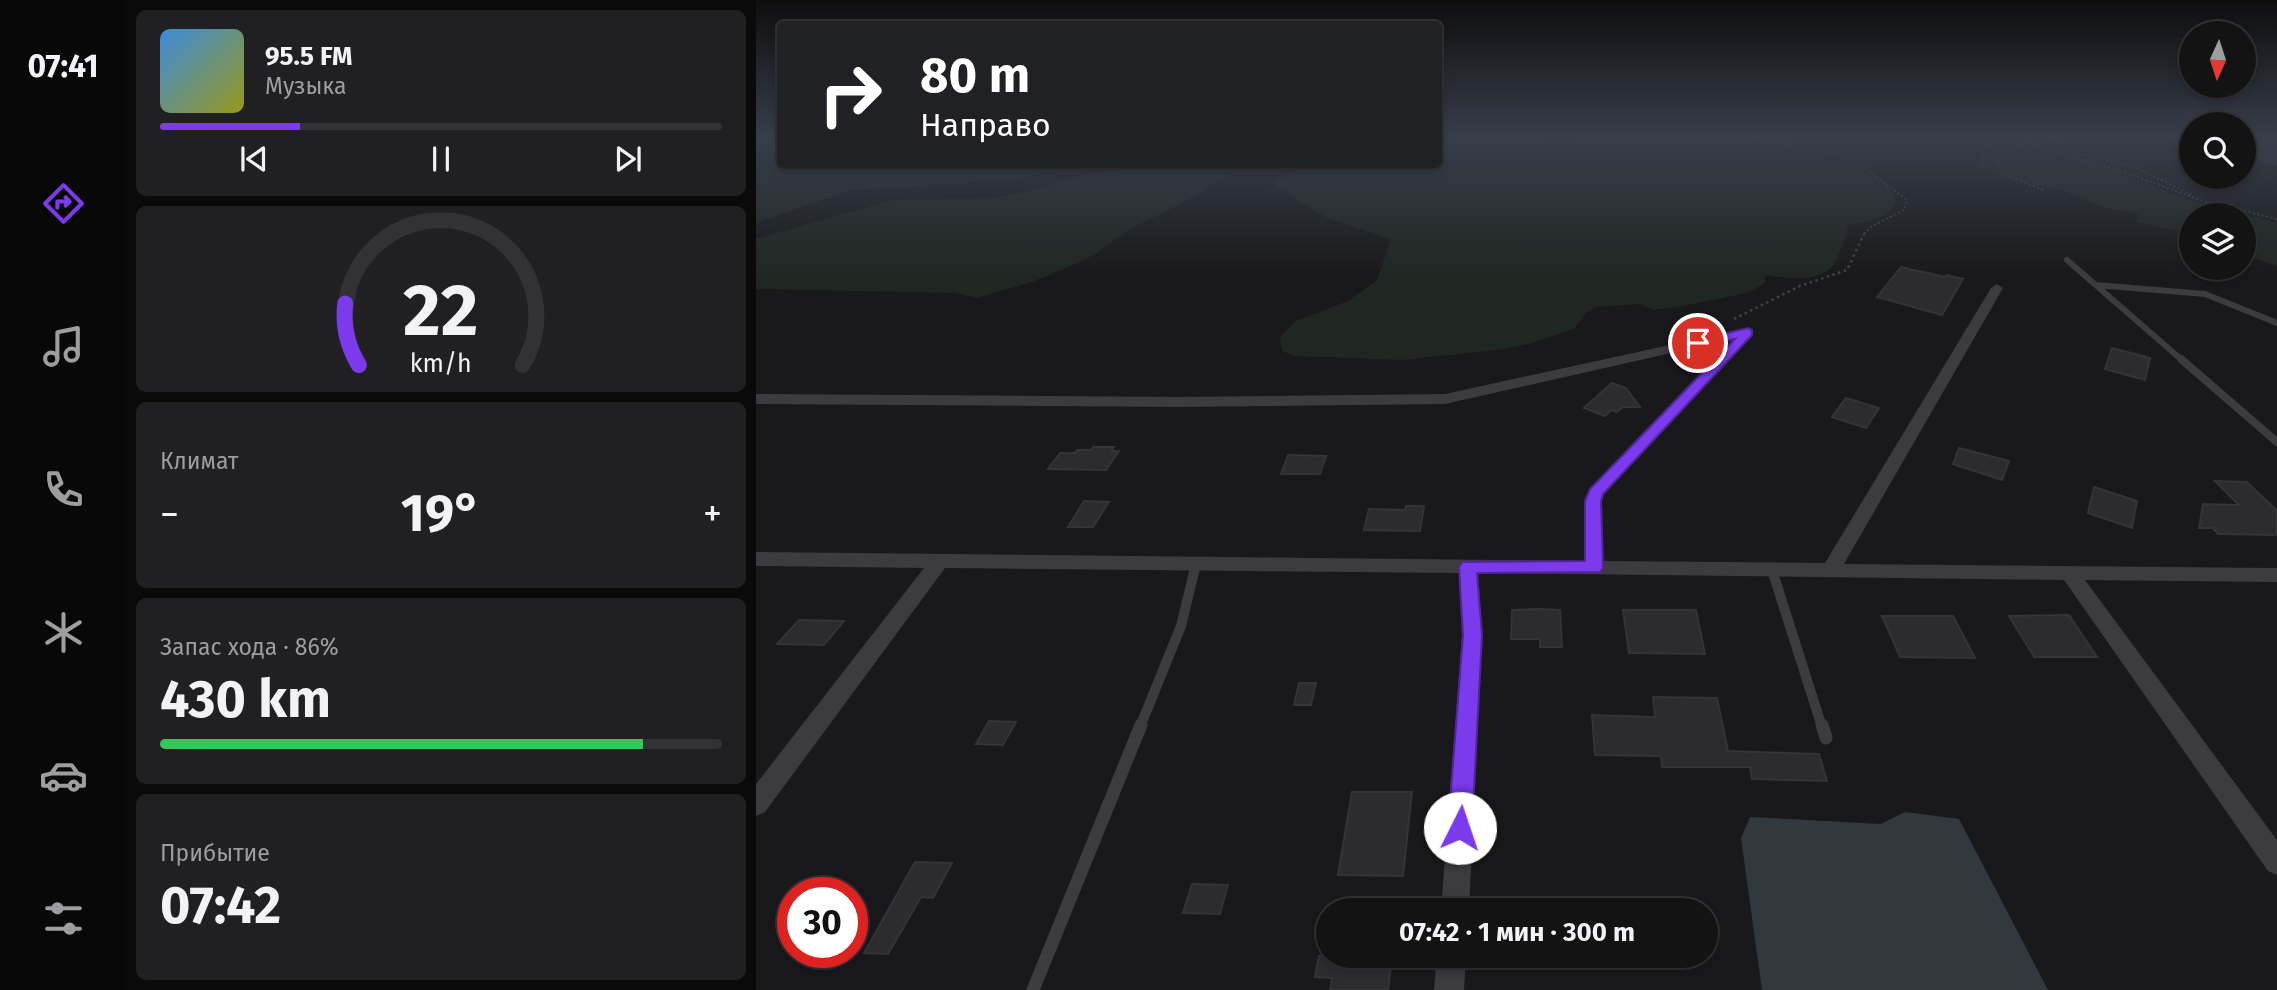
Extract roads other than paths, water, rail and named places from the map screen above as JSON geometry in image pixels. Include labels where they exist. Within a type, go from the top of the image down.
[{"type":"street","points":[[1831,570],[1997,288]]},
{"type":"street","points":[[756,399],[1179,402],[1445,399],[1748,332],[1596,492],[1593,501],[1594,568]]},
{"type":"street","points":[[756,559],[2277,575]]},
{"type":"street","points":[[756,804],[940,561]]},
{"type":"street","points":[[1455,898],[1472,635],[1468,567]]},
{"type":"street","points":[[2069,572],[2277,862]]},
{"type":"street","points":[[1449,990],[1451,968]]},
{"type":"lane","points":[[2067,260],[2277,442]]},
{"type":"lane","points":[[2096,285],[2205,294],[2277,323]]},
{"type":"lane","points":[[1033,990],[1181,626],[1190,597],[1195,564]]},
{"type":"lane","points":[[1772,570],[1826,738]]}]
